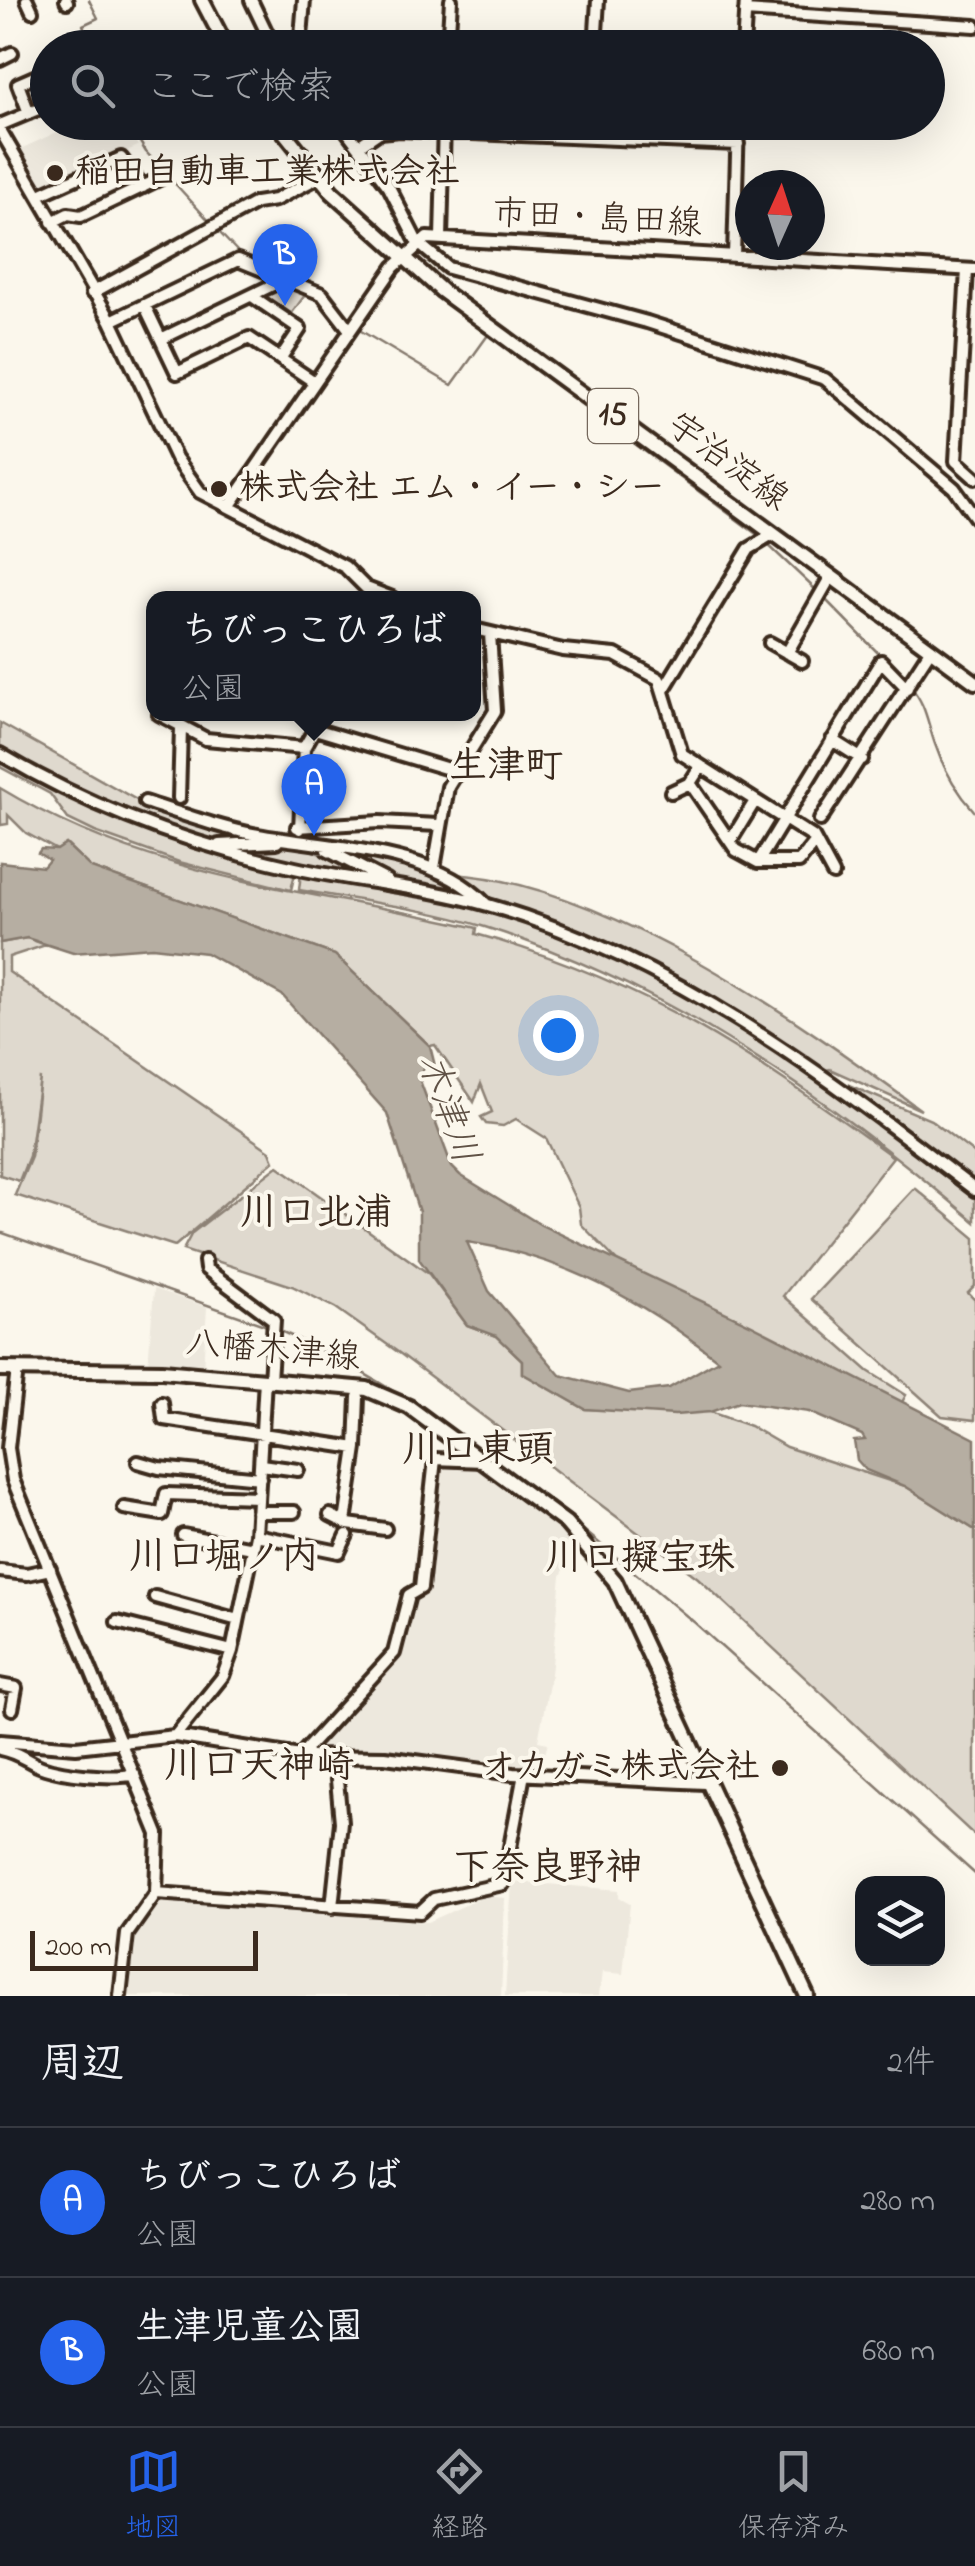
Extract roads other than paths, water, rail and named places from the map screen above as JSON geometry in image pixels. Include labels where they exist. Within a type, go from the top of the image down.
[{"type":"main road","points":[[202,0],[218,30]]},
{"type":"main road","name":"宇治淀線","points":[[290,140],[318,177],[402,257],[975,682]]},
{"type":"main road","name":"八幡木津線","points":[[0,1368],[162,1372],[352,1386],[388,1397],[566,1523],[615,1581],[807,1996]]},
{"type":"street","points":[[251,0],[265,30]]},
{"type":"street","points":[[302,30],[304,0]]},
{"type":"street","points":[[449,30],[451,0]]},
{"type":"street","points":[[596,30],[598,0]]},
{"type":"street","points":[[745,6],[975,26]]},
{"type":"street","points":[[0,59],[12,53]]},
{"type":"street","points":[[30,79],[18,84],[30,113],[0,128],[111,321],[182,468],[203,494],[346,567],[364,591]]},
{"type":"street","points":[[356,140],[417,242],[448,268],[646,322],[825,378],[954,488],[975,516]]},
{"type":"street","points":[[360,145],[367,140]]},
{"type":"street","points":[[441,238],[444,140]]},
{"type":"street","points":[[664,140],[738,144]]},
{"type":"street","points":[[734,256],[738,140]]},
{"type":"street","points":[[38,195],[122,158],[142,187]]},
{"type":"street","points":[[92,293],[256,203],[276,200],[318,177]]},
{"type":"street","points":[[52,222],[68,214],[80,216],[161,178]]},
{"type":"street","name":"市田・島田線","points":[[417,242],[441,238],[971,270]]},
{"type":"street","points":[[229,507],[348,330],[417,242]]},
{"type":"street","points":[[111,321],[238,260],[322,294],[348,330]]},
{"type":"street","points":[[971,270],[956,461],[975,478]]},
{"type":"street","points":[[161,339],[288,278]]},
{"type":"street","points":[[252,296],[300,329],[280,359]]},
{"type":"street","points":[[145,306],[177,373],[248,338],[313,381]]},
{"type":"street","points":[[664,689],[749,549],[774,534]]},
{"type":"street","points":[[787,652],[831,576]]},
{"type":"street","points":[[481,631],[563,650],[615,655],[659,678],[682,754],[815,842],[833,874]]},
{"type":"street","points":[[434,868],[438,826],[455,771],[495,710],[490,634]]},
{"type":"street","points":[[770,643],[802,661]]},
{"type":"street","points":[[820,820],[931,650]]},
{"type":"street","points":[[758,862],[881,661],[907,688]]},
{"type":"street","points":[[171,721],[228,744],[304,748]]},
{"type":"street","points":[[297,827],[304,748],[319,721]]},
{"type":"street","points":[[178,798],[182,728]]},
{"type":"street","points":[[314,730],[455,771]]},
{"type":"street","points":[[832,740],[862,758]]},
{"type":"street","points":[[0,754],[104,808],[209,847],[486,904],[562,930],[699,994],[826,1077],[975,1190]]},
{"type":"street","points":[[672,792],[690,784],[701,766]]},
{"type":"street","points":[[690,784],[736,850],[758,862],[799,862],[815,842]]},
{"type":"street","points":[[731,840],[755,800]]},
{"type":"street","points":[[146,802],[240,831],[434,868],[469,888],[486,904]]},
{"type":"street","points":[[297,827],[380,822],[438,826]]},
{"type":"street","points":[[297,827],[305,832],[304,842]]},
{"type":"street","points":[[209,847],[304,842],[391,884]]},
{"type":"street","points":[[175,1736],[223,1676],[232,1651],[256,1535],[274,1320],[206,1269],[205,1261]]},
{"type":"street","points":[[17,1369],[4,1446],[12,1480],[158,1834],[156,1893],[127,1934],[120,1996]]},
{"type":"street","points":[[345,1554],[358,1397]]},
{"type":"street","points":[[162,1403],[164,1420],[356,1448]]},
{"type":"street","points":[[300,1756],[394,1654],[409,1595],[421,1588],[436,1459],[483,1462]]},
{"type":"street","points":[[138,1462],[159,1468],[298,1470]]},
{"type":"street","points":[[124,1508],[162,1514],[166,1494],[258,1497]]},
{"type":"street","points":[[258,1512],[294,1512]]},
{"type":"street","points":[[330,1515],[347,1527],[385,1529]]},
{"type":"street","points":[[256,1535],[338,1552],[347,1527]]},
{"type":"street","points":[[184,1535],[253,1548]]},
{"type":"street","points":[[0,1571],[27,1574],[50,1569]]},
{"type":"street","points":[[154,1596],[238,1620]]},
{"type":"street","points":[[118,1622],[232,1651]]},
{"type":"street","points":[[0,1685],[16,1688],[12,1709]]},
{"type":"street","points":[[0,1740],[76,1747],[175,1736],[300,1756],[385,1757],[524,1774],[706,1783]]},
{"type":"street","points":[[0,1749],[24,1755],[44,1768],[117,1779],[134,1774]]},
{"type":"street","points":[[332,1907],[341,1822],[334,1758]]},
{"type":"street","points":[[156,1893],[420,1912],[434,1899],[504,1884],[524,1774]]},
{"type":"waterway","points":[[85,30],[83,25],[98,18],[89,0]]},
{"type":"waterway","points":[[139,140],[212,224]]},
{"type":"waterway","points":[[217,230],[239,253],[326,289],[350,322]]},
{"type":"waterway","points":[[356,328],[452,385],[488,335],[759,536]]},
{"type":"waterway","points":[[765,542],[817,591]]},
{"type":"waterway","points":[[823,597],[884,659]]},
{"type":"waterway","points":[[910,686],[923,706],[947,771],[975,812]]},
{"type":"waterway","points":[[0,1232],[270,1327]]},
{"type":"waterway","points":[[278,1330],[414,1404],[540,1496]]},
{"type":"waterway","points":[[574,1522],[695,1623],[975,1874]]},
{"type":"place","name":"稲田自動車工業株式会社","points":[[55,173]]},
{"type":"place","name":"生津児童公園","points":[[285,306]]},
{"type":"place","name":"株式会社 エム・イー・シー","points":[[219,489]]},
{"type":"place","name":"ちびっこひろば","points":[[314,836]]},
{"type":"place","name":"オカガミ株式会社","points":[[780,1768]]},
{"type":"district","name":"生津町","points":[[506,768]]},
{"type":"district","name":"川口北浦","points":[[316,1215]]},
{"type":"district","name":"川口東頭","points":[[478,1452]]},
{"type":"district","name":"川口堀ノ内","points":[[224,1559]]},
{"type":"district","name":"川口擬宝珠","points":[[640,1560]]},
{"type":"district","name":"川口天神崎","points":[[259,1768]]},
{"type":"district","name":"下奈良野神","points":[[548,1870]]},
{"type":"water label","name":"木津川","points":[[446,1109]]}]
